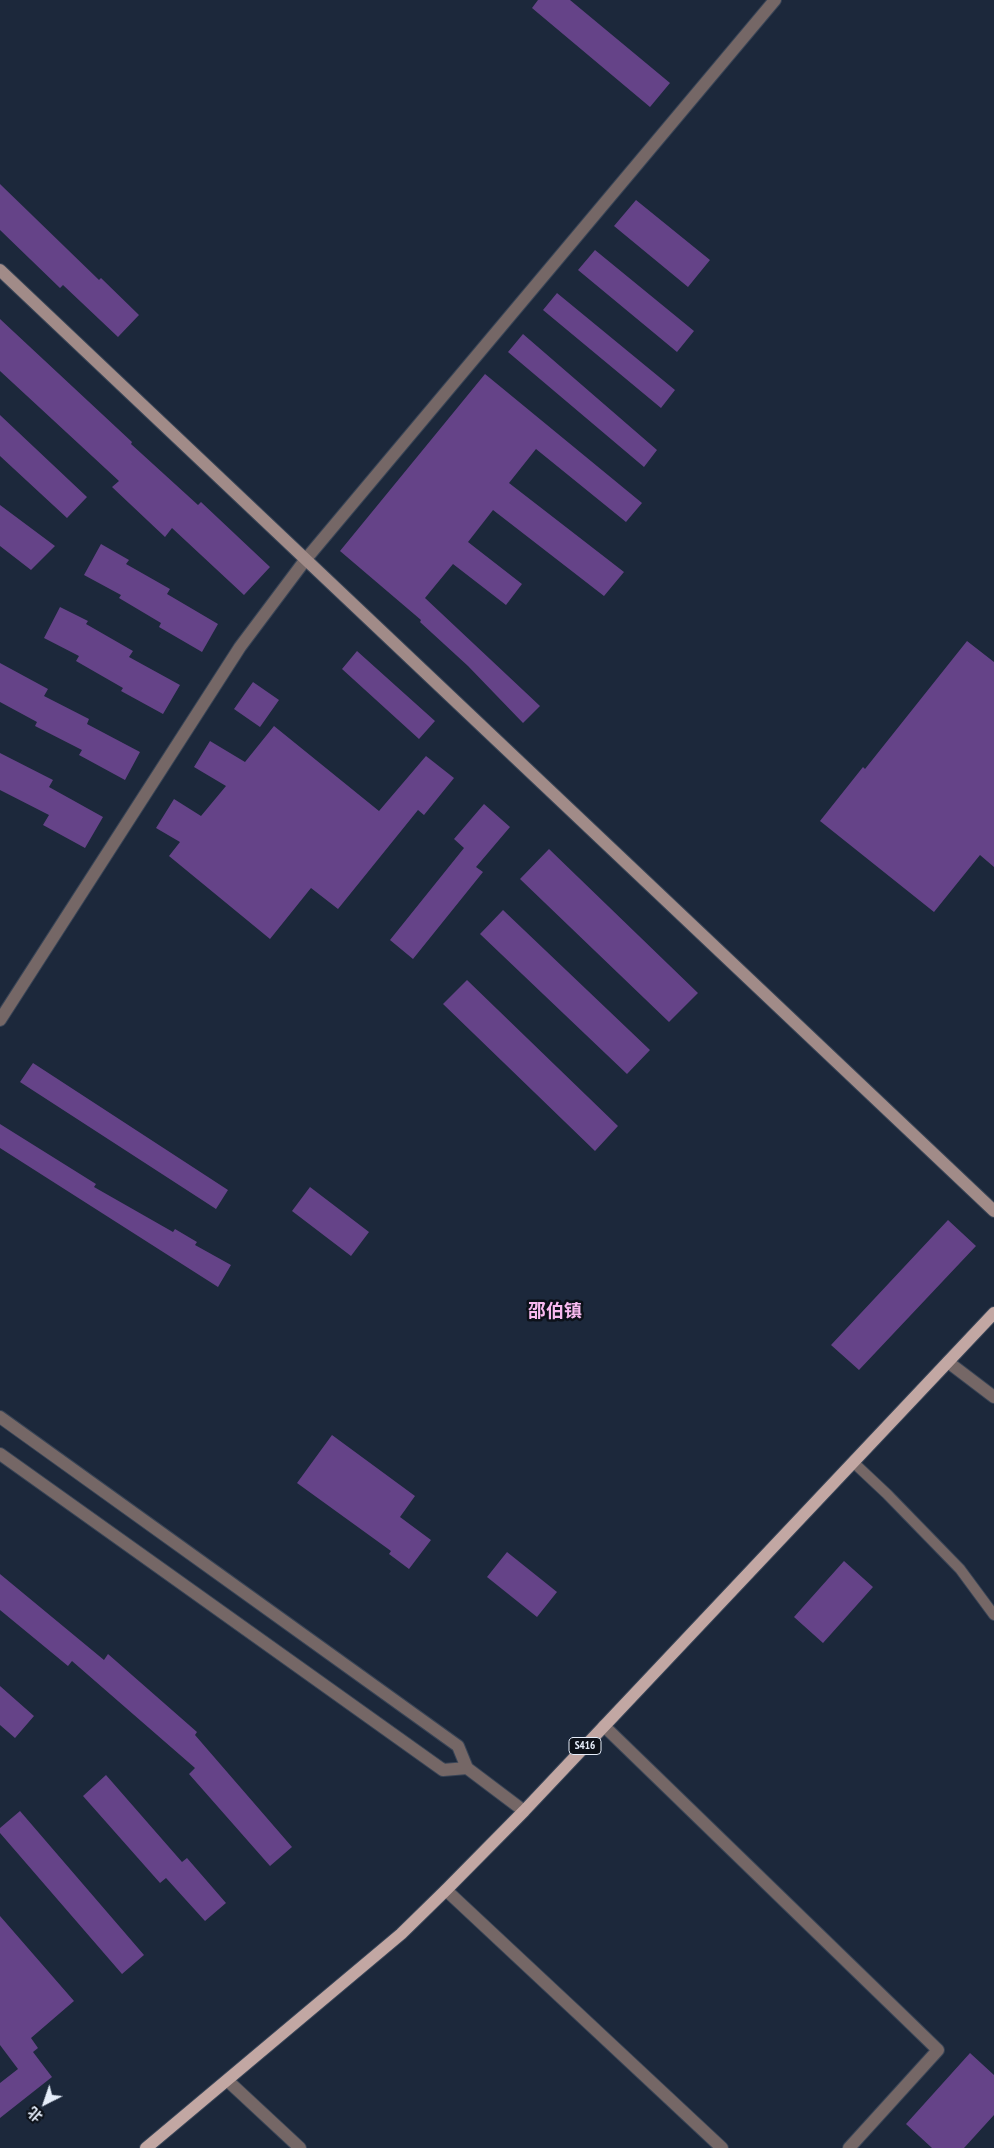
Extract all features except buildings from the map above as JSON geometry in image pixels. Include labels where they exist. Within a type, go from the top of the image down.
[{"type":"main road","points":[[0,270],[994,1211]]},
{"type":"main road","name":"S416","points":[[146,2148],[401,1934],[446,1890],[524,1811],[994,1313]]},
{"type":"street","points":[[0,1020],[240,647],[306,560],[775,0]]},
{"type":"street","points":[[948,1362],[994,1397]]},
{"type":"street","points":[[0,1417],[458,1746],[466,1768],[524,1811]]},
{"type":"street","points":[[0,1454],[443,1770],[466,1768]]},
{"type":"street","points":[[604,1726],[938,2050],[849,2148]]},
{"type":"street","points":[[446,1890],[722,2148]]},
{"type":"street","points":[[228,2081],[300,2148]]},
{"type":"lane","points":[[852,1462],[887,1494],[960,1570],[994,1615]]},
{"type":"district","name":"邵伯镇","points":[[555,1312]]}]
